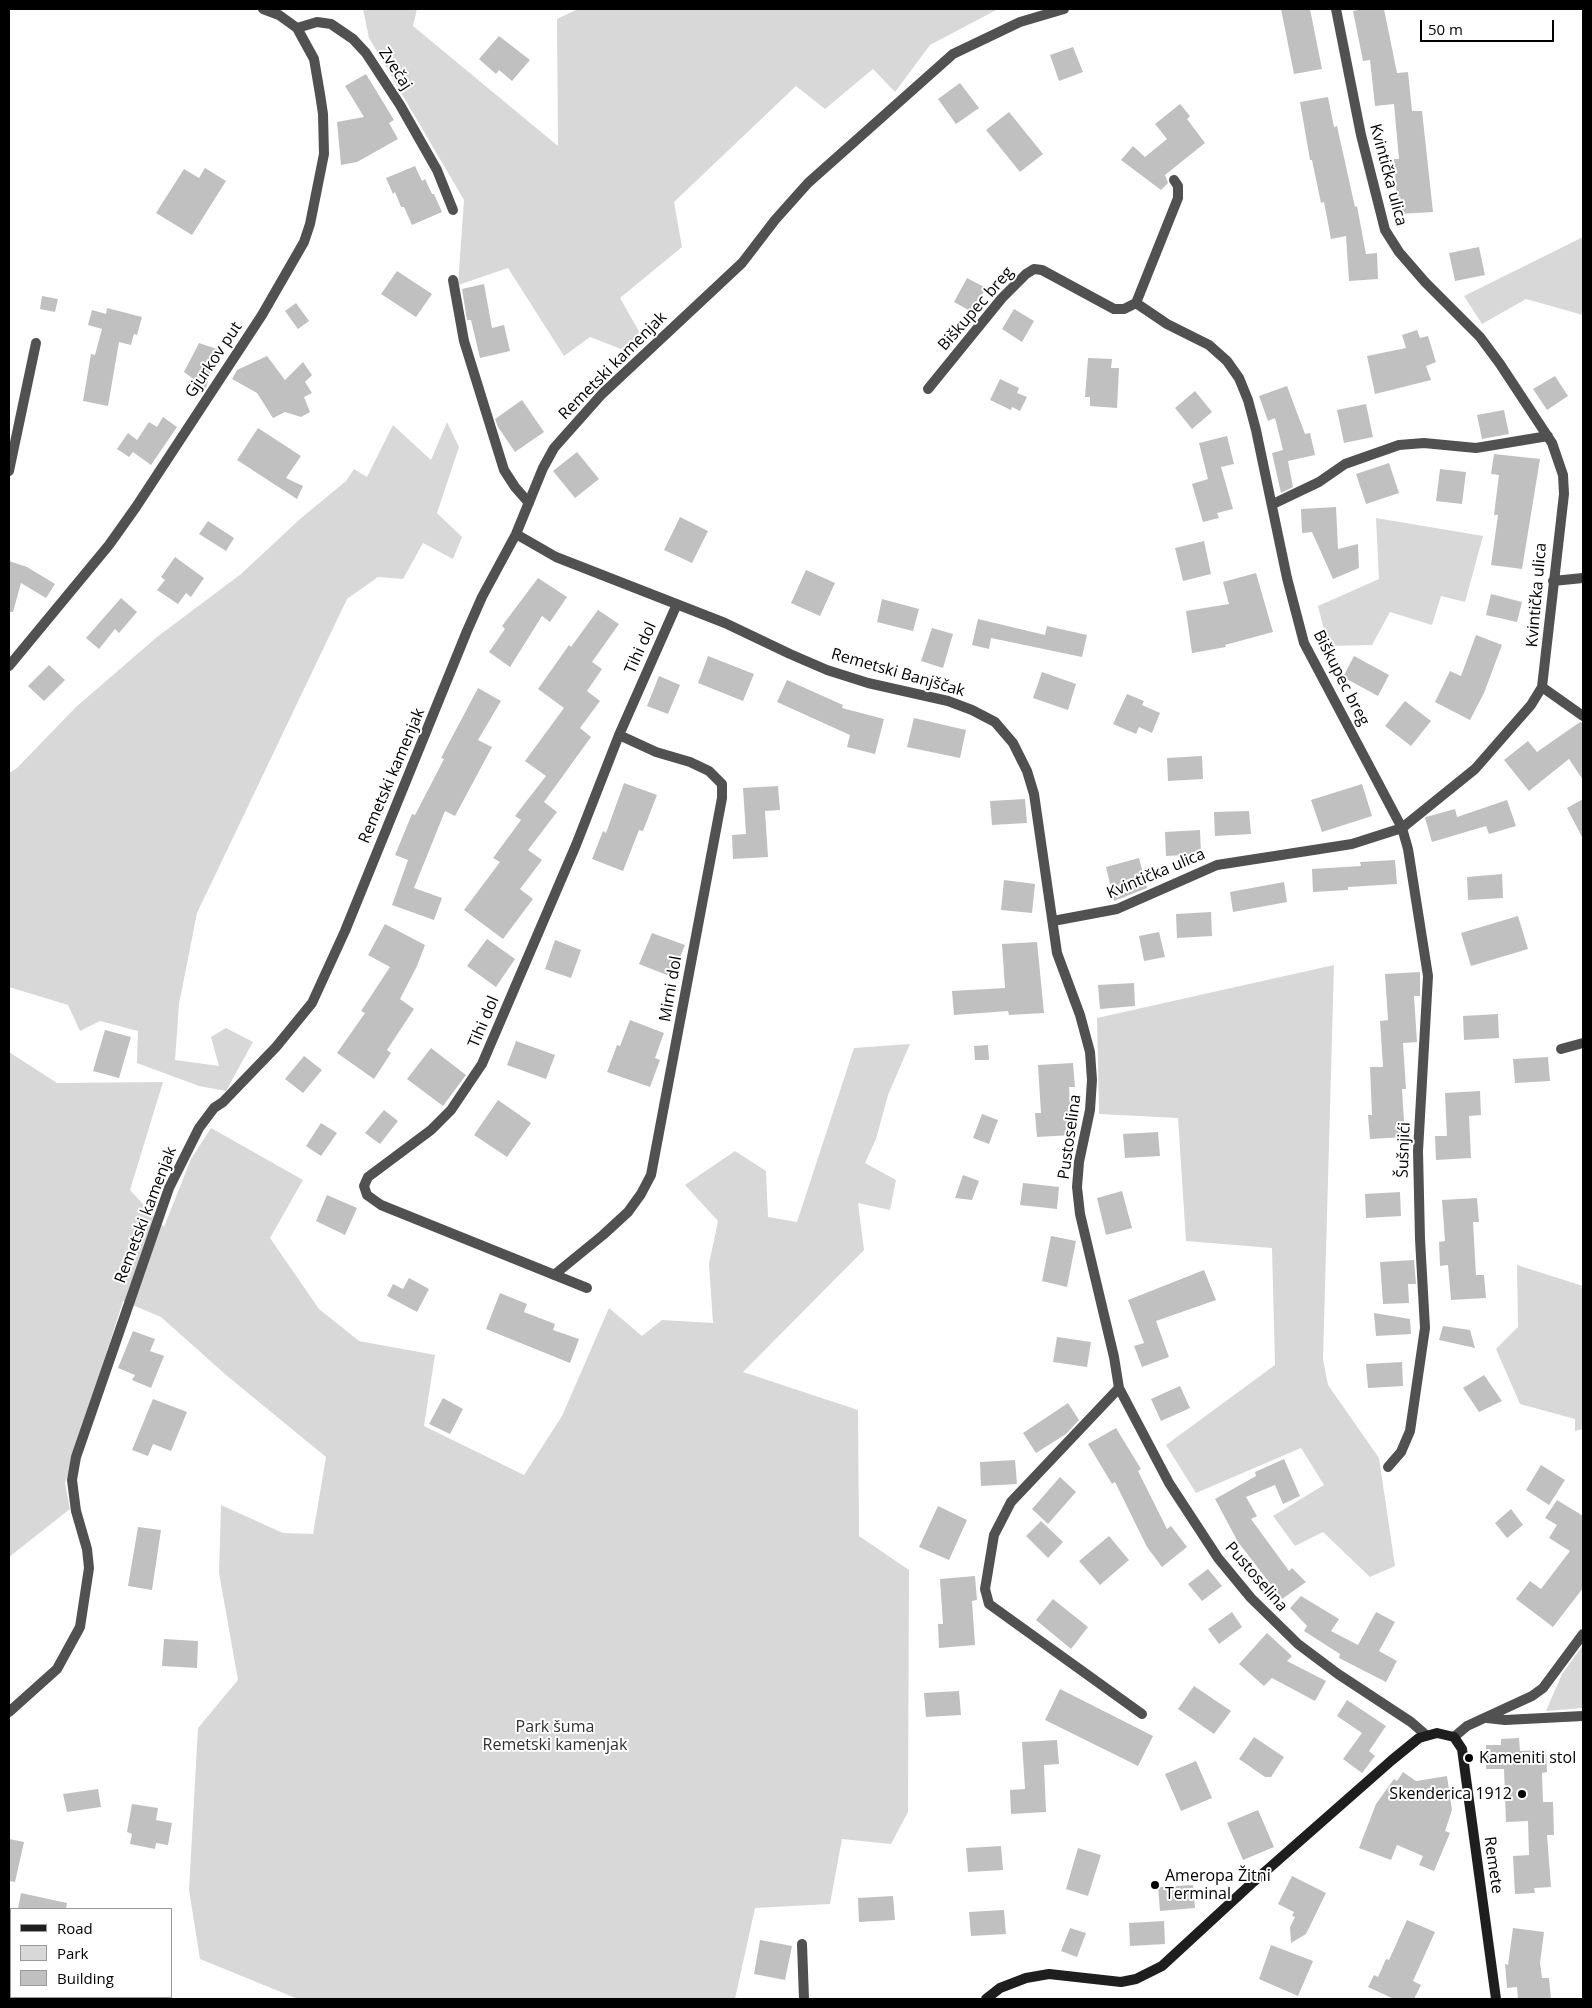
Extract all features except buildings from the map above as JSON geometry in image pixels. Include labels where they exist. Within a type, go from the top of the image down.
[{"type":"main road","points":[[986,1999],[1000,1988],[1026,1978],[1048,1974],[1121,1982],[1136,1979],[1162,1966],[1251,1884],[1310,1835],[1392,1760],[1426,1735],[1445,1734],[1454,1737]]},
{"type":"main road","name":"Remete","points":[[1454,1737],[1462,1749],[1496,1999]]},
{"type":"street","points":[[263,9],[279,15],[297,28]]},
{"type":"street","name":"Remetski kamenjak","points":[[9,1712],[57,1669],[80,1627],[90,1568],[87,1549],[76,1511],[72,1480],[76,1457],[169,1188],[199,1128],[214,1108],[223,1102],[276,1047],[312,1003],[345,931],[471,622],[516,534],[542,468],[572,426],[602,394],[742,263],[775,220],[808,183],[953,54],[1020,22],[1064,9]]},
{"type":"street","name":"Kvintička ulica","points":[[1053,921],[1117,909],[1216,865],[1352,844],[1402,828],[1475,768],[1516,724],[1542,687],[1551,622],[1553,582],[1564,494],[1563,475],[1548,436],[1480,337],[1425,282],[1399,252],[1385,230],[1361,135],[1336,9]]},
{"type":"street","name":"Zvečaj","points":[[297,28],[317,22],[331,24],[353,39],[366,53],[400,105],[437,170],[453,210]]},
{"type":"street","name":"Gjurkov put","points":[[9,666],[109,545],[136,507],[262,315],[304,242],[320,178],[324,130],[314,59],[297,28]]},
{"type":"street","points":[[1136,303],[1178,198],[1178,186],[1174,180]]},
{"type":"street","name":"Biškupec breg","points":[[928,389],[1002,298],[1026,274],[1034,269],[1042,270],[1114,309],[1124,309],[1136,303],[1167,324],[1209,345],[1227,361],[1239,378],[1248,400],[1273,504],[1287,578],[1304,643],[1402,828]]},
{"type":"street","points":[[453,280],[464,341],[504,470],[529,503]]},
{"type":"street","points":[[9,471],[36,343]]},
{"type":"street","points":[[1273,504],[1319,482],[1345,464],[1399,445],[1424,443],[1476,448],[1548,436]]},
{"type":"street","name":"Remetski Banjščak","points":[[516,534],[556,557],[725,623],[827,670],[868,683],[948,701],[972,710],[995,722],[1013,743],[1027,771],[1034,794],[1053,921]]},
{"type":"street","points":[[1553,582],[1583,578]]},
{"type":"street","name":"Tihi dol","points":[[587,1288],[381,1204],[367,1195],[364,1186],[368,1177],[431,1130],[451,1110],[482,1064],[576,845],[619,735],[677,604]]},
{"type":"street","points":[[1542,687],[1583,716]]},
{"type":"street","name":"Mirni dol","points":[[554,1275],[628,1212],[641,1194],[651,1175],[722,798],[722,784],[709,771],[690,762],[656,752],[619,735]]},
{"type":"street","name":"Šušnjići","points":[[1388,1467],[1401,1452],[1410,1431],[1425,1328],[1418,1160],[1428,976],[1408,850],[1402,828]]},
{"type":"street","name":"Pustoselina","points":[[1053,921],[1057,953],[1080,1015],[1090,1052],[1092,1080],[1090,1110],[1079,1162],[1077,1187],[1080,1214],[1114,1357],[1119,1388],[1169,1483],[1218,1558],[1251,1598],[1298,1644],[1338,1674],[1411,1722],[1426,1735]]},
{"type":"street","points":[[1561,1049],[1583,1043]]},
{"type":"street","points":[[1119,1388],[1061,1447],[1011,1502],[994,1535],[985,1589],[989,1604],[1142,1714]]},
{"type":"street","points":[[1454,1737],[1466,1726],[1487,1718],[1543,1688],[1583,1634]]},
{"type":"street","points":[[1487,1718],[1505,1720],[1583,1716]]},
{"type":"street","points":[[802,1944],[804,1999]]},
{"type":"green space","points":[[363,9],[417,9],[413,26],[558,146],[557,19],[578,9],[998,9],[930,45],[895,92],[873,69],[825,109],[796,86],[674,202],[682,247],[620,298],[644,340],[621,349],[590,337],[564,356],[508,268],[458,285],[464,200],[369,38]]},
{"type":"green space","points":[[1583,237],[1583,315],[1526,299],[1482,324],[1464,296]]},
{"type":"green space","points":[[447,422],[459,447],[437,513],[462,537],[453,559],[423,543],[403,579],[378,577],[347,599],[197,913],[179,1004],[175,1060],[219,1066],[211,1037],[226,1028],[253,1042],[226,1091],[199,1086],[137,1063],[138,1031],[100,1021],[80,1031],[68,1005],[9,987],[9,773],[17,768],[76,707],[157,637],[241,574],[300,519],[346,481],[354,469],[367,477],[393,425],[431,460]]},
{"type":"green space","points":[[1376,518],[1483,536],[1465,602],[1441,596],[1432,625],[1390,612],[1372,645],[1328,646],[1318,606],[1379,579]]},
{"type":"green space","points":[[1334,965],[1323,1359],[1328,1385],[1379,1458],[1395,1566],[1370,1577],[1323,1532],[1295,1546],[1273,1516],[1324,1485],[1301,1448],[1196,1493],[1166,1445],[1275,1365],[1272,1248],[1186,1241],[1178,1118],[1099,1114],[1097,1018]]},
{"type":"green space","name":"Park šuma Remetski kamenjak","points":[[910,1044],[888,1095],[876,1139],[865,1163],[896,1180],[890,1210],[858,1203],[864,1250],[743,1372],[858,1410],[859,1536],[909,1570],[908,1812],[891,1844],[842,1839],[830,1904],[755,1908],[735,1999],[298,1999],[200,1959],[189,1890],[198,1728],[238,1680],[219,1573],[221,1505],[283,1533],[313,1534],[326,1457],[226,1375],[161,1317],[123,1301],[65,1483],[70,1509],[9,1557],[9,1052],[57,1083],[163,1082],[130,1190],[164,1227],[191,1159],[211,1128],[303,1180],[270,1238],[319,1309],[359,1341],[435,1355],[424,1426],[524,1475],[562,1416],[609,1308],[642,1336],[662,1320],[713,1323],[709,1264],[718,1221],[685,1185],[735,1151],[766,1171],[768,1217],[797,1222],[854,1048]]},
{"type":"green space","points":[[1517,1265],[1583,1286],[1583,1429],[1575,1431],[1575,1419],[1520,1404],[1496,1349],[1518,1327]]},
{"type":"green space","points":[[1583,1645],[1583,1708],[1546,1711],[1562,1674]]},
{"type":"place","name":"Kameniti stol","points":[[1469,1758]]},
{"type":"place","name":"Skenderica 1912","points":[[1522,1794]]},
{"type":"place","name":"Ameropa Žitni Terminal","points":[[1155,1885]]}]
